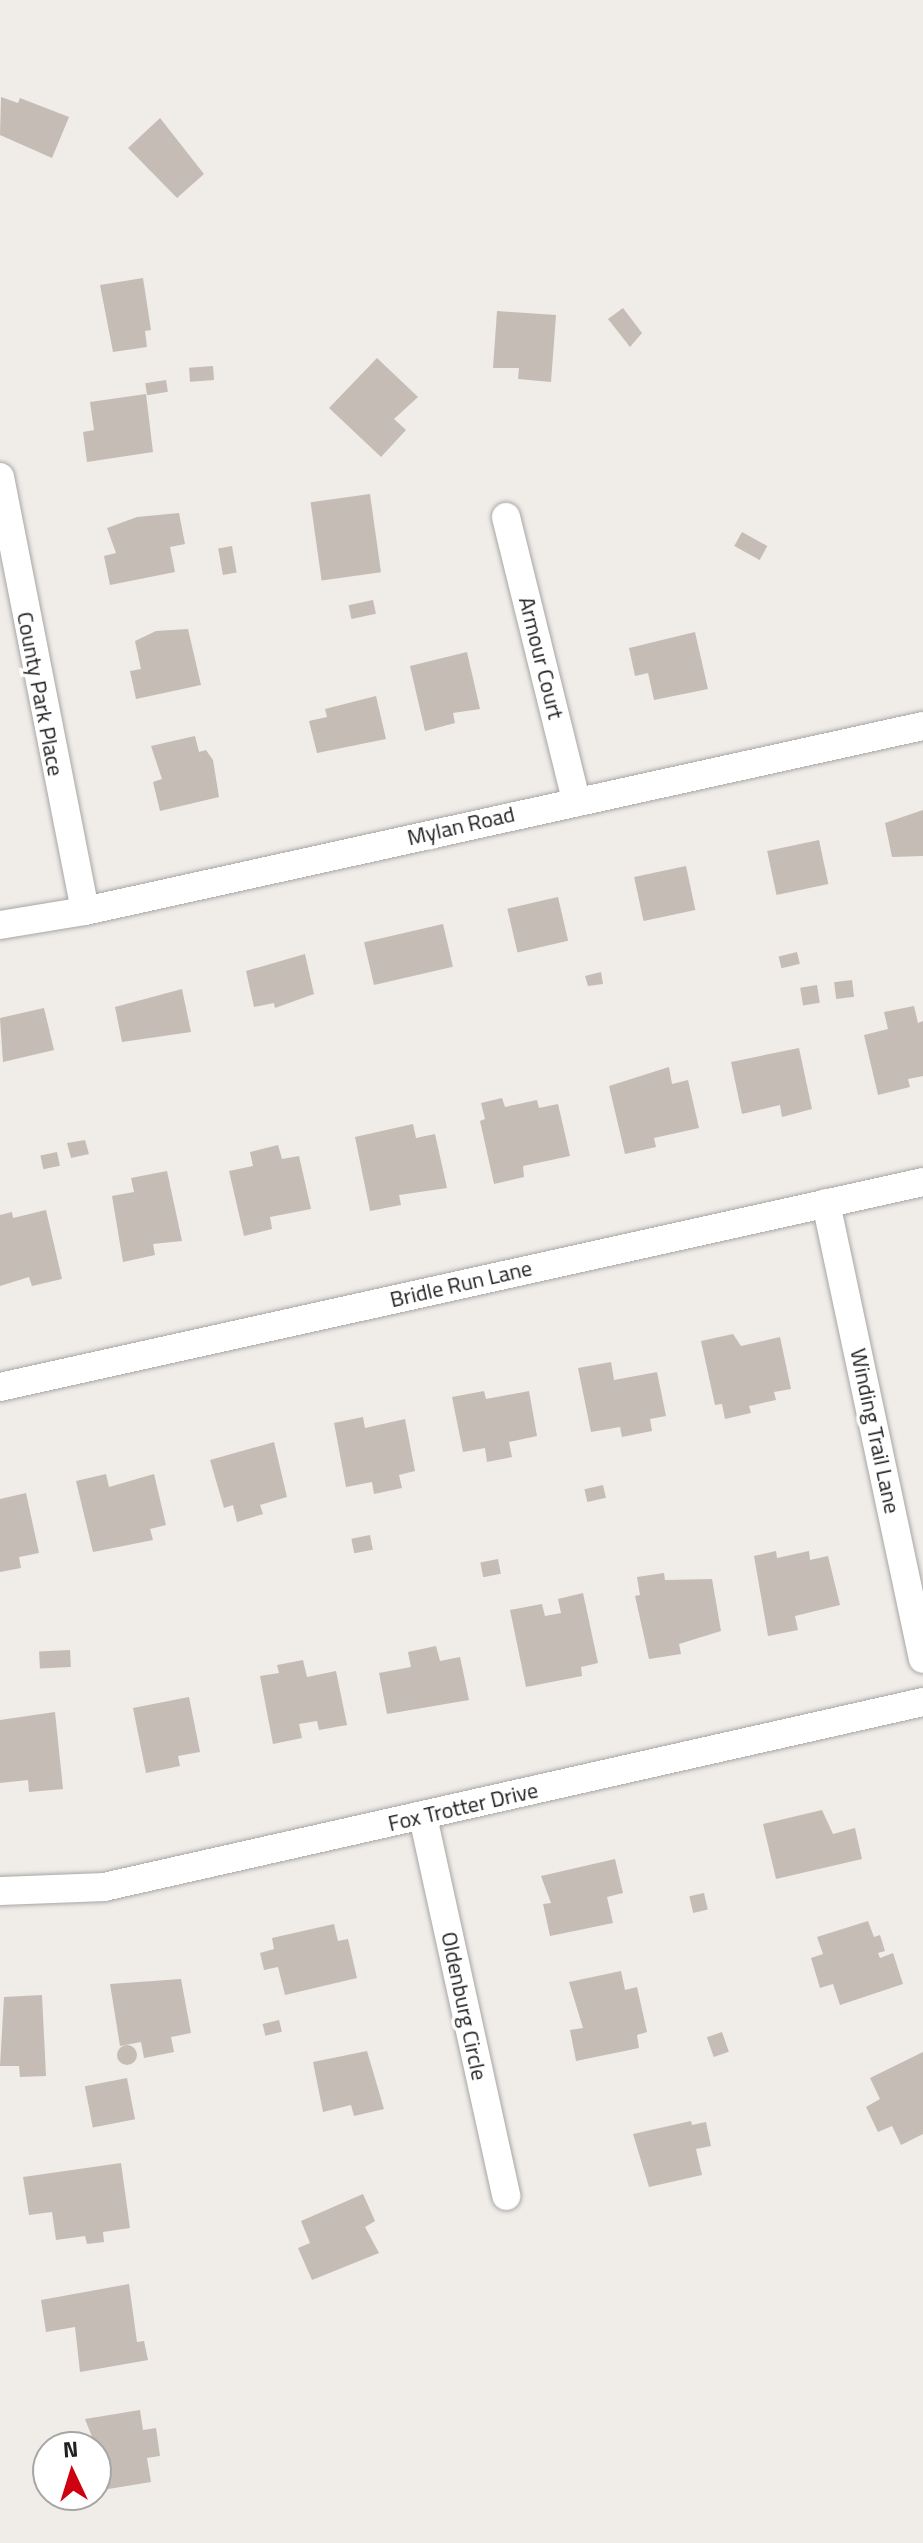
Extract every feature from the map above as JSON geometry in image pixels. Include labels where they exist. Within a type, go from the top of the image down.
[{"type":"street","name":"County Park Place","points":[[0,477],[85,911]]},
{"type":"street","name":"Armour Court","points":[[506,517],[576,800]]},
{"type":"street","name":"Mylan Road","points":[[0,925],[85,911],[576,800],[923,726]]},
{"type":"street","name":"Bridle Run Lane","points":[[0,1387],[923,1182]]},
{"type":"street","name":"Winding Trail Lane","points":[[826,1203],[923,1659]]},
{"type":"street","name":"Fox Trotter Drive","points":[[0,1891],[104,1887],[923,1702]]},
{"type":"street","name":"Oldenburg Circle","points":[[423,1817],[506,2196]]},
{"type":"building","points":[[1,97],[18,103],[20,98],[69,117],[52,158],[0,135]]},
{"type":"building","points":[[160,118],[204,174],[177,198],[128,148]]},
{"type":"building","points":[[143,278],[151,330],[145,331],[147,347],[113,352],[100,285]]},
{"type":"building","points":[[623,308],[642,333],[630,347],[608,319]]},
{"type":"building","points":[[497,311],[556,315],[551,382],[518,379],[519,368],[493,368]]},
{"type":"building","points":[[377,358],[418,397],[394,419],[406,430],[381,457],[329,408]]},
{"type":"building","points":[[213,366],[214,380],[190,382],[189,368]]},
{"type":"building","points":[[166,380],[168,392],[147,395],[145,383]]},
{"type":"building","points":[[146,394],[153,452],[87,462],[83,432],[94,430],[90,402]]},
{"type":"building","points":[[370,494],[381,572],[322,581],[311,502]]},
{"type":"building","points":[[179,513],[185,544],[170,547],[175,572],[110,585],[104,556],[116,553],[107,528],[137,517]]},
{"type":"building","points":[[742,532],[767,546],[760,560],[734,546]]},
{"type":"building","points":[[232,546],[237,573],[223,575],[218,548]]},
{"type":"building","points":[[373,600],[376,614],[351,619],[349,605]]},
{"type":"building","points":[[188,629],[201,685],[136,699],[130,671],[141,669],[135,641],[156,631]]},
{"type":"building","points":[[695,632],[708,689],[654,700],[648,673],[635,676],[629,648]]},
{"type":"building","points":[[467,652],[480,709],[453,713],[455,723],[425,731],[410,666]]},
{"type":"building","points":[[376,696],[386,739],[317,753],[309,721],[327,717],[325,709]]},
{"type":"building","points":[[195,736],[199,752],[206,750],[213,760],[219,797],[160,811],[153,782],[162,779],[151,746]]},
{"type":"building","points":[[923,810],[923,856],[892,857],[885,823]]},
{"type":"building","points":[[819,840],[828,884],[777,895],[767,851]]},
{"type":"building","points":[[686,866],[695,910],[644,921],[634,877]]},
{"type":"building","points":[[558,897],[568,941],[517,953],[507,909]]},
{"type":"building","points":[[443,924],[453,967],[374,985],[364,942]]},
{"type":"building","points":[[797,952],[800,964],[781,968],[779,957]]},
{"type":"building","points":[[305,954],[314,994],[275,1008],[274,1003],[254,1007],[246,971]]},
{"type":"building","points":[[601,972],[603,984],[588,986],[585,976]]},
{"type":"building","points":[[852,980],[854,997],[836,999],[834,982]]},
{"type":"building","points":[[817,985],[820,1003],[803,1005],[800,988]]},
{"type":"building","points":[[182,989],[191,1032],[122,1042],[115,1007]]},
{"type":"building","points":[[914,1006],[918,1023],[923,1021],[923,1076],[908,1079],[910,1087],[878,1095],[864,1035],[888,1029],[884,1012]]},
{"type":"building","points":[[44,1008],[54,1050],[3,1062],[0,1018]]},
{"type":"building","points":[[799,1048],[812,1109],[782,1117],[780,1105],[742,1114],[731,1062]]},
{"type":"building","points":[[669,1067],[672,1084],[688,1080],[699,1128],[654,1138],[656,1147],[625,1154],[609,1086]]},
{"type":"building","points":[[502,1098],[505,1107],[537,1100],[539,1108],[558,1104],[570,1156],[523,1166],[524,1177],[494,1184],[480,1121],[485,1119],[481,1103]]},
{"type":"building","points":[[413,1124],[416,1138],[435,1134],[447,1188],[399,1195],[401,1205],[370,1211],[355,1137]]},
{"type":"building","points":[[85,1140],[89,1154],[71,1158],[67,1143]]},
{"type":"building","points":[[278,1145],[282,1159],[299,1156],[311,1209],[270,1217],[272,1229],[244,1236],[229,1171],[253,1166],[250,1152]]},
{"type":"building","points":[[57,1152],[60,1166],[43,1169],[40,1156]]},
{"type":"building","points":[[167,1171],[182,1241],[153,1244],[155,1255],[123,1262],[112,1196],[134,1192],[131,1178]]},
{"type":"building","points":[[46,1210],[62,1279],[32,1286],[29,1277],[0,1286],[0,1215],[12,1212],[13,1218]]},
{"type":"building","points":[[733,1334],[741,1346],[780,1337],[791,1389],[774,1392],[776,1400],[749,1406],[751,1413],[725,1419],[722,1404],[715,1405],[701,1341]]},
{"type":"building","points":[[611,1362],[614,1380],[657,1372],[666,1416],[650,1419],[652,1431],[622,1437],[620,1427],[591,1432],[578,1368]]},
{"type":"building","points":[[484,1391],[486,1399],[529,1391],[537,1436],[509,1442],[512,1457],[487,1462],[485,1448],[463,1452],[452,1397]]},
{"type":"building","points":[[363,1417],[365,1428],[405,1419],[415,1471],[399,1475],[402,1488],[374,1494],[372,1482],[346,1487],[334,1423]]},
{"type":"building","points":[[274,1442],[287,1497],[260,1505],[263,1514],[237,1522],[233,1505],[224,1508],[210,1460]]},
{"type":"building","points":[[106,1474],[109,1487],[154,1474],[166,1525],[150,1529],[153,1540],[93,1552],[76,1481]]},
{"type":"building","points":[[603,1485],[606,1498],[587,1502],[584,1489]]},
{"type":"building","points":[[26,1493],[39,1553],[19,1557],[21,1568],[0,1572],[0,1499]]},
{"type":"building","points":[[370,1535],[373,1550],[354,1553],[351,1539]]},
{"type":"building","points":[[776,1551],[777,1558],[809,1551],[810,1560],[828,1556],[840,1605],[795,1616],[798,1630],[768,1636],[754,1556]]},
{"type":"building","points":[[498,1559],[501,1574],[483,1577],[480,1562]]},
{"type":"building","points":[[664,1573],[665,1580],[712,1579],[721,1631],[679,1644],[681,1654],[649,1659],[635,1596],[640,1595],[637,1577]]},
{"type":"building","points":[[583,1593],[598,1663],[581,1667],[582,1676],[526,1687],[510,1610],[542,1604],[545,1616],[561,1613],[558,1599]]},
{"type":"building","points":[[436,1646],[440,1661],[460,1657],[469,1700],[387,1714],[379,1673],[411,1667],[408,1652]]},
{"type":"building","points":[[70,1650],[71,1667],[40,1669],[39,1652]]},
{"type":"building","points":[[303,1660],[307,1677],[336,1671],[347,1725],[319,1730],[317,1721],[299,1724],[302,1738],[273,1744],[260,1676],[279,1673],[277,1665]]},
{"type":"building","points":[[189,1697],[200,1752],[178,1756],[180,1766],[146,1773],[133,1708]]},
{"type":"building","points":[[55,1712],[63,1789],[29,1792],[28,1780],[0,1783],[0,1720]]},
{"type":"building","points":[[822,1810],[833,1834],[855,1828],[862,1859],[776,1879],[763,1824]]},
{"type":"building","points":[[615,1859],[623,1893],[607,1897],[613,1923],[550,1936],[543,1904],[551,1903],[541,1876]]},
{"type":"building","points":[[704,1893],[708,1910],[693,1913],[689,1896]]},
{"type":"building","points":[[868,1921],[874,1937],[880,1935],[885,1951],[878,1953],[880,1958],[893,1953],[903,1984],[840,2005],[833,1984],[820,1988],[811,1958],[823,1954],[817,1937]]},
{"type":"building","points":[[334,1924],[338,1941],[348,1939],[357,1978],[285,1995],[278,1967],[264,1970],[260,1953],[274,1949],[272,1938]]},
{"type":"building","points":[[621,1971],[625,1990],[637,1987],[647,2032],[637,2035],[639,2048],[576,2061],[570,2030],[583,2028],[569,1982]]},
{"type":"building","points":[[181,1979],[191,2033],[171,2037],[174,2052],[144,2058],[141,2042],[120,2046],[110,1984]]},
{"type":"building","points":[[42,1995],[46,2076],[20,2077],[19,2066],[0,2066],[4,1997]]},
{"type":"building","points":[[279,2020],[282,2032],[265,2036],[263,2024]]},
{"type":"building","points":[[722,2032],[729,2052],[714,2057],[707,2037]]},
{"type":"building","points":[[127,2045],[134,2048],[137,2055],[134,2062],[127,2065],[120,2062],[117,2055],[120,2048]]},
{"type":"building","points":[[367,2051],[384,2109],[354,2116],[351,2105],[323,2112],[313,2062]]},
{"type":"building","points":[[923,2052],[923,2134],[901,2145],[892,2126],[878,2132],[866,2107],[880,2099],[870,2078]]},
{"type":"building","points":[[127,2078],[135,2119],[93,2127],[85,2086]]},
{"type":"building","points":[[691,2121],[692,2125],[706,2122],[711,2146],[696,2149],[702,2175],[649,2187],[633,2134]]},
{"type":"building","points":[[121,2163],[130,2228],[103,2232],[104,2242],[87,2244],[85,2236],[56,2240],[52,2212],[29,2215],[23,2177]]},
{"type":"building","points":[[363,2194],[375,2221],[365,2227],[379,2253],[312,2280],[298,2248],[310,2243],[301,2221]]},
{"type":"building","points":[[129,2284],[137,2342],[144,2341],[148,2360],[80,2372],[75,2327],[46,2332],[41,2300]]},
{"type":"building","points":[[140,2410],[143,2430],[156,2428],[160,2456],[147,2458],[151,2482],[112,2488],[112,2431],[90,2431],[85,2419]]}]
